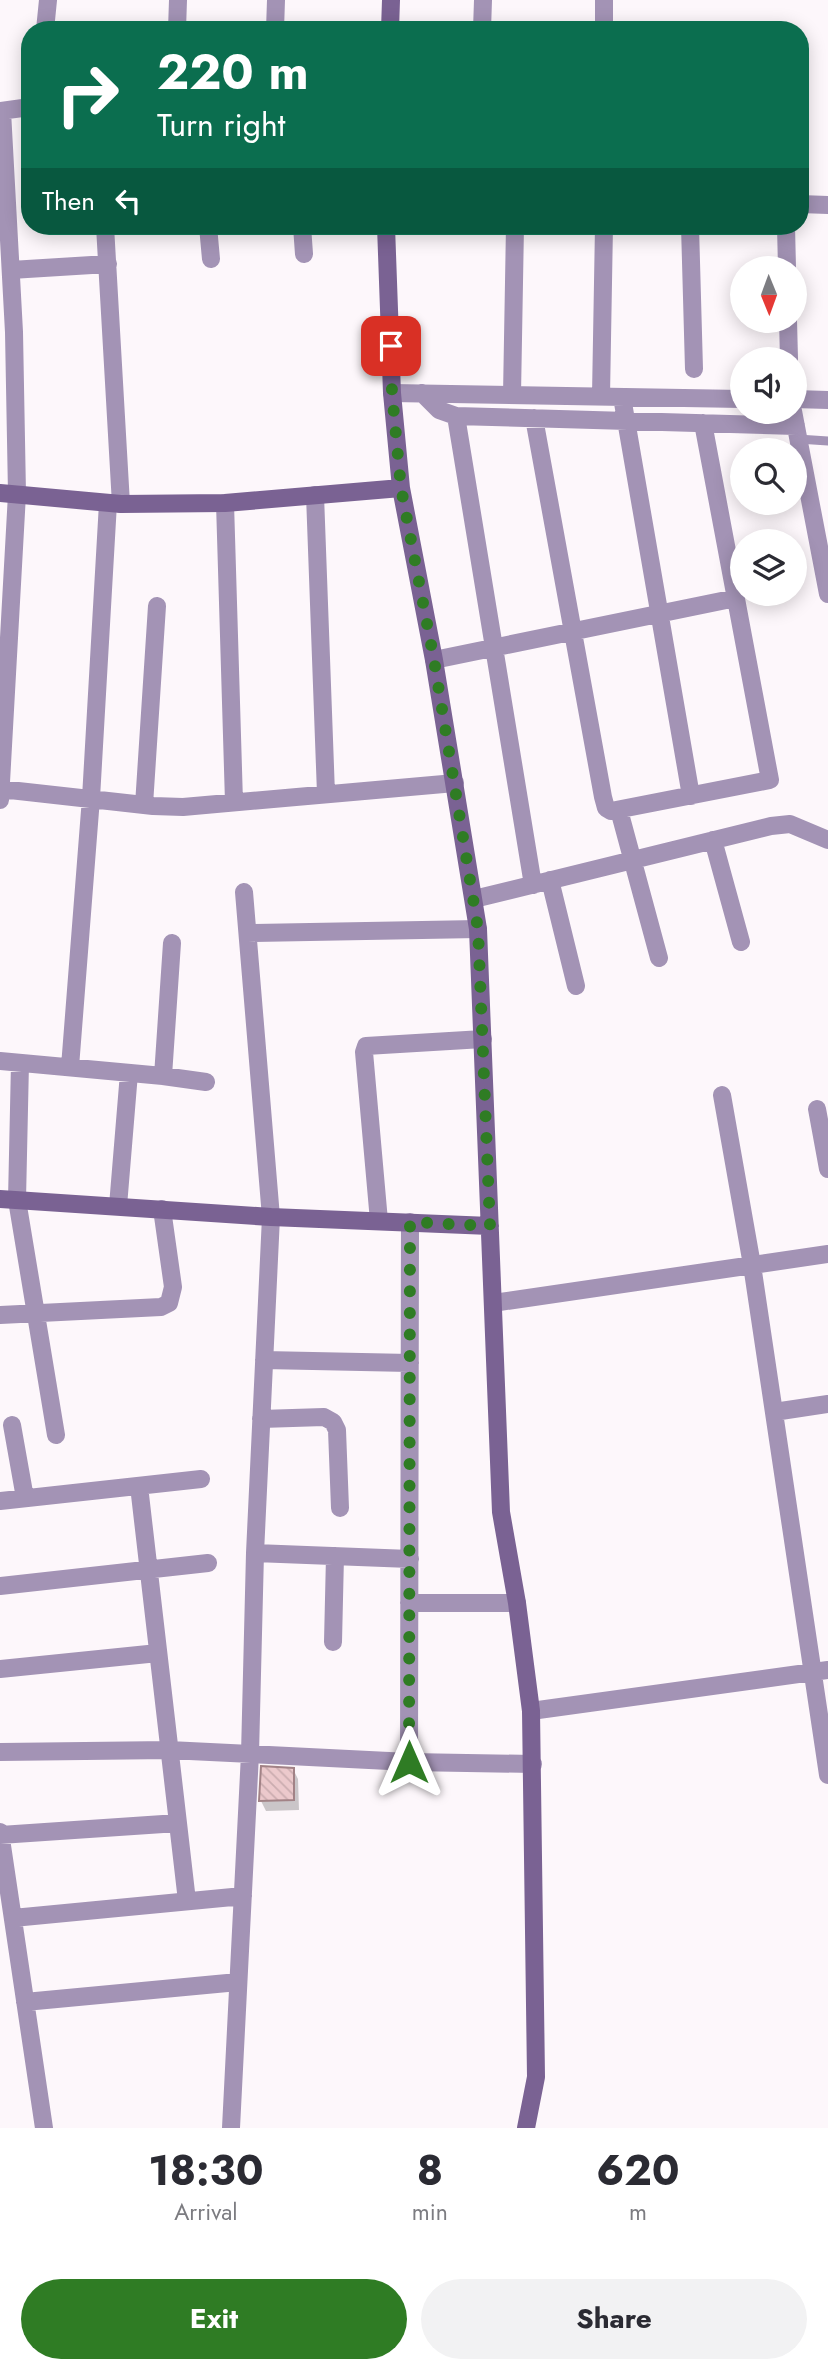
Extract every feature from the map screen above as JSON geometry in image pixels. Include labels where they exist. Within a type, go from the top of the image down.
[{"type":"street","points":[[46,21],[48,0]]},
{"type":"street","points":[[177,21],[178,0]]},
{"type":"street","points":[[275,21],[276,0]]},
{"type":"street","points":[[390,21],[391,0]]},
{"type":"street","points":[[482,21],[483,0]]},
{"type":"street","points":[[604,0],[604,21]]},
{"type":"street","points":[[0,800],[14,332],[1,111],[21,108]]},
{"type":"street","points":[[809,205],[828,205]]},
{"type":"street","points":[[70,1067],[115,503],[113,355],[106,235]]},
{"type":"street","points":[[209,235],[211,259]]},
{"type":"street","points":[[303,235],[304,254]]},
{"type":"street","points":[[386,235],[392,393],[401,488],[434,660],[478,929],[501,1512],[517,1602],[531,1712],[536,2077],[526,2128]]},
{"type":"street","points":[[512,395],[515,235]]},
{"type":"street","points":[[601,396],[604,235]]},
{"type":"street","points":[[690,235],[694,369]]},
{"type":"street","points":[[786,235],[787,256]]},
{"type":"street","points":[[11,270],[108,264]]},
{"type":"street","points":[[392,393],[730,398]]},
{"type":"street","points":[[422,393],[439,410],[456,416],[795,425],[828,594]]},
{"type":"street","points":[[622,397],[691,796]]},
{"type":"street","points":[[807,399],[828,400]]},
{"type":"street","points":[[456,416],[494,647],[542,882],[576,986]]},
{"type":"street","points":[[534,418],[606,808],[611,811],[619,810],[770,780],[737,606]]},
{"type":"street","points":[[703,423],[730,566]]},
{"type":"street","points":[[9,494],[115,503],[225,503],[401,488]]},
{"type":"street","points":[[315,495],[326,794]]},
{"type":"street","points":[[225,503],[234,802]]},
{"type":"street","points":[[434,660],[730,599]]},
{"type":"street","points":[[144,805],[157,606]]},
{"type":"street","points":[[0,789],[183,807],[455,783]]},
{"type":"street","points":[[619,810],[659,958]]},
{"type":"street","points":[[474,899],[771,826],[790,824],[828,840]]},
{"type":"street","points":[[713,840],[741,942]]},
{"type":"street","points":[[231,2128],[250,1754],[255,1553],[271,1217],[244,892]]},
{"type":"street","points":[[248,933],[478,929]]},
{"type":"street","points":[[163,1076],[172,943]]},
{"type":"street","points":[[379,1221],[364,1052],[366,1046],[483,1040]]},
{"type":"street","points":[[0,1061],[206,1082]]},
{"type":"street","points":[[20,1063],[8,1199],[36,1314],[56,1435]]},
{"type":"street","points":[[118,1206],[129,1073]]},
{"type":"street","points":[[722,1094],[820,1671],[828,1775]]},
{"type":"street","points":[[817,1110],[828,1170]]},
{"type":"street","points":[[8,1199],[271,1217],[490,1226]]},
{"type":"street","points":[[0,1315],[161,1307],[169,1303],[173,1287],[162,1209]]},
{"type":"street","points":[[409,1762],[410,1222]]},
{"type":"street","points":[[493,1303],[828,1254]]},
{"type":"street","points":[[264,1360],[410,1363]]},
{"type":"street","points":[[774,1412],[828,1404]]},
{"type":"street","points":[[261,1419],[324,1417],[333,1422],[337,1430],[340,1508]]},
{"type":"street","points":[[12,1425],[25,1498]]},
{"type":"street","points":[[0,1501],[201,1479]]},
{"type":"street","points":[[139,1486],[187,1901]]},
{"type":"street","points":[[255,1553],[410,1559]]},
{"type":"street","points":[[333,1642],[335,1556]]},
{"type":"street","points":[[0,1586],[208,1563]]},
{"type":"street","points":[[409,1602],[517,1602]]},
{"type":"street","points":[[0,1669],[158,1653]]},
{"type":"street","points":[[531,1712],[820,1671]]},
{"type":"street","points":[[0,1752],[169,1750],[409,1762],[533,1764]]},
{"type":"street","points":[[44,2128],[0,1833],[178,1823]]},
{"type":"street","points":[[13,1918],[243,1896]]},
{"type":"street","points":[[25,2002],[238,1982]]},
{"type":"lane","points":[[795,425],[828,441]]},
{"type":"building","points":[[261,1766],[294,1768],[294,1800],[259,1801]]},
{"type":"route","points":[[391,346],[392,393],[401,488],[434,660],[478,929],[490,1226],[410,1222],[409,1762]]}]
